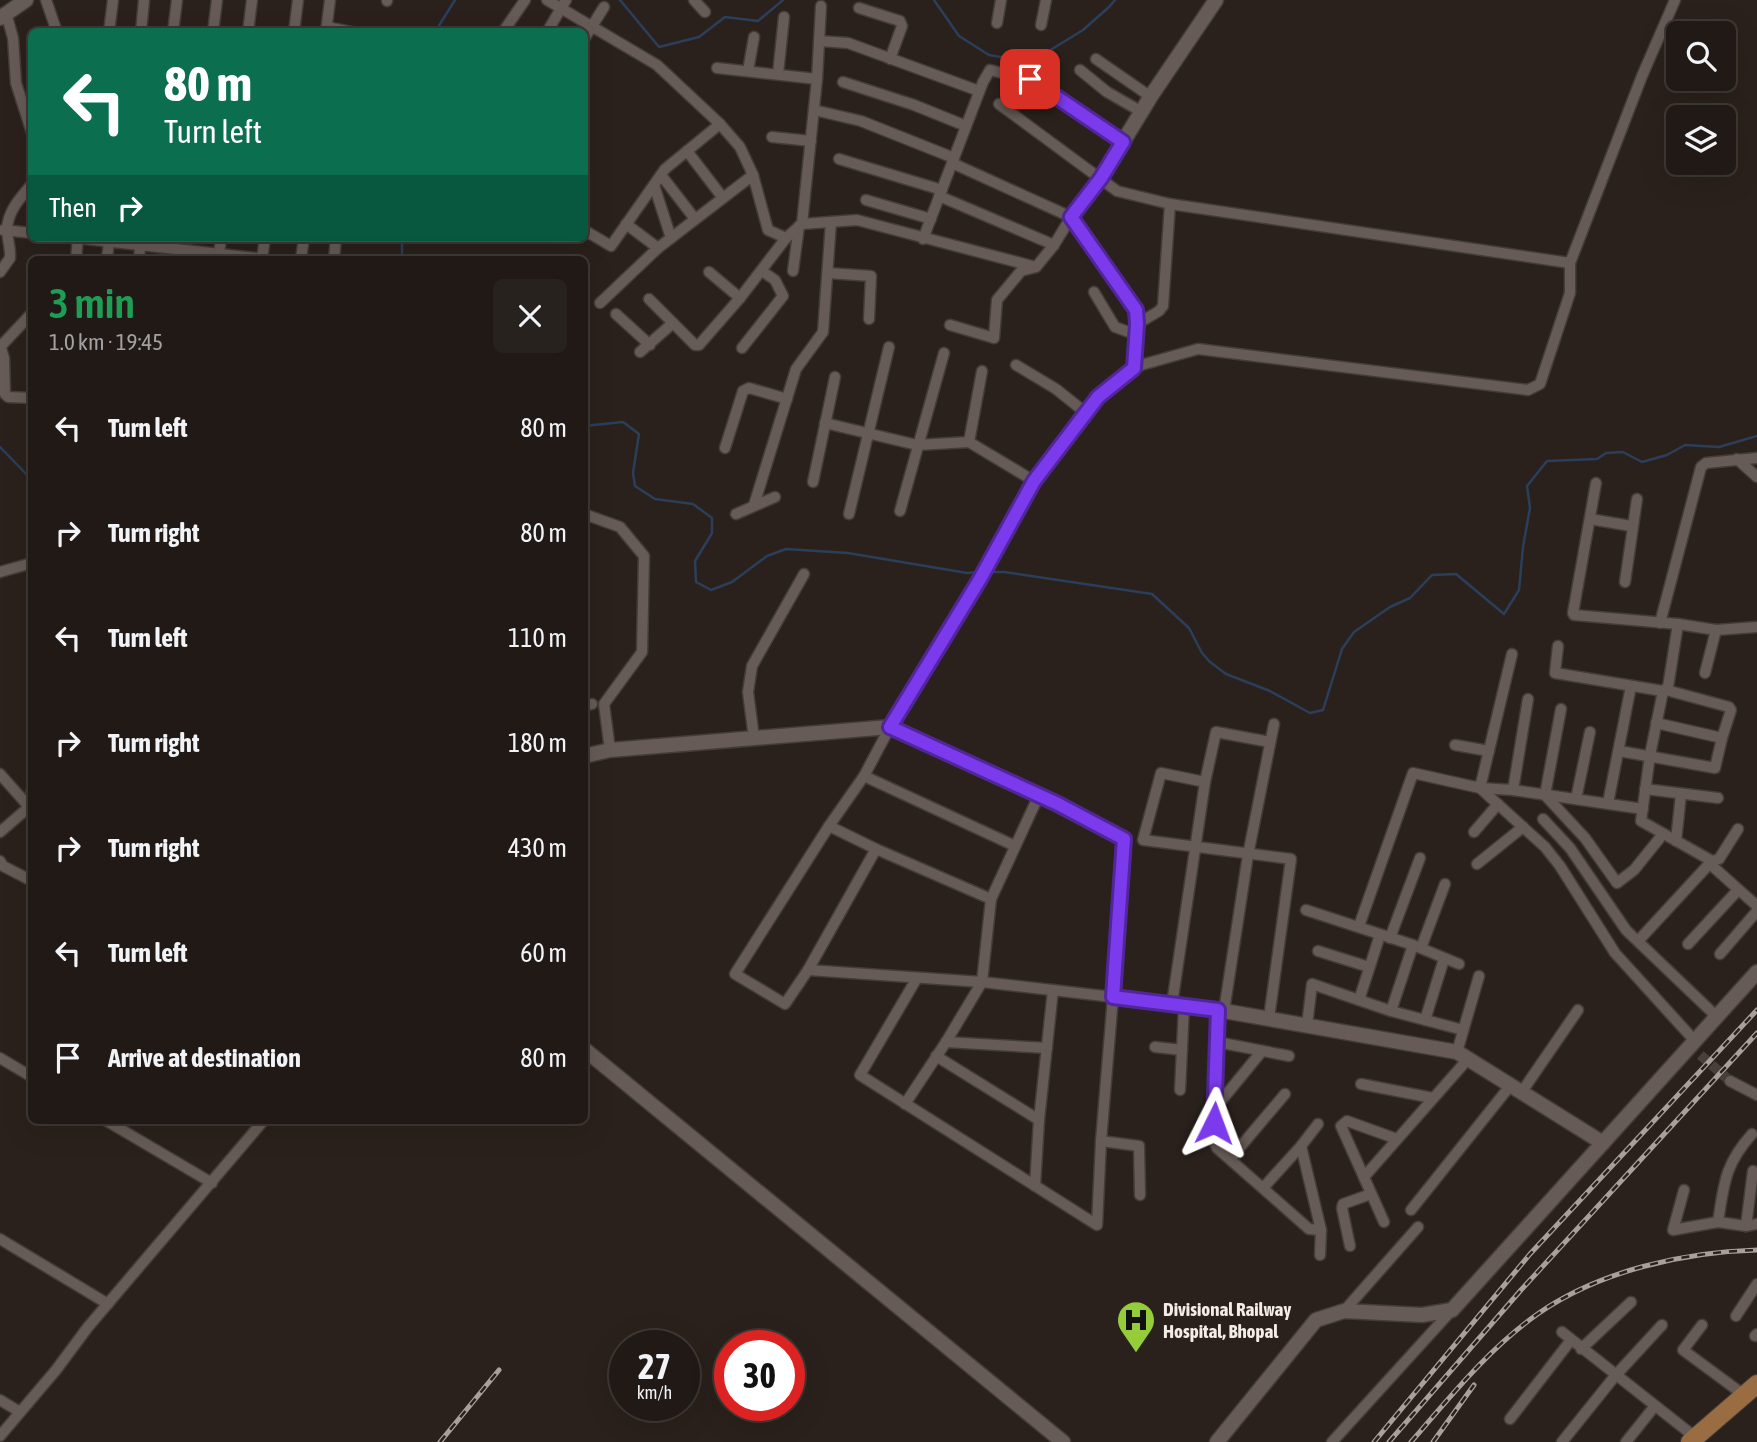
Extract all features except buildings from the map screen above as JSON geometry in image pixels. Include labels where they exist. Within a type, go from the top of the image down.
[{"type":"main road","points":[[1693,1440],[1751,1389]]},
{"type":"street","points":[[46,0],[56,28]]},
{"type":"street","points":[[110,28],[113,0]]},
{"type":"street","points":[[141,28],[144,0]]},
{"type":"street","points":[[174,28],[177,0]]},
{"type":"street","points":[[214,28],[217,0]]},
{"type":"street","points":[[248,28],[252,0]]},
{"type":"street","points":[[294,28],[298,0]]},
{"type":"street","points":[[326,28],[330,0]]},
{"type":"street","points":[[506,28],[525,0]]},
{"type":"street","points":[[547,0],[564,4],[592,27],[657,65],[720,124],[740,147],[753,175],[768,230],[786,238]]},
{"type":"street","points":[[694,0],[705,12]]},
{"type":"street","points":[[997,23],[1001,0]]},
{"type":"street","points":[[1041,25],[1046,0]]},
{"type":"street","points":[[950,325],[994,338],[997,300],[1021,271],[1036,267],[1054,245],[1071,217],[1101,178],[1216,0]]},
{"type":"street","points":[[876,849],[808,970],[785,1004],[735,974],[864,776],[890,727],[980,579],[1034,481],[1098,397],[1134,367],[1198,349],[1528,390],[1540,384],[1570,293],[1570,263],[1642,76],[1675,0]]},
{"type":"street","points":[[549,28],[564,4]]},
{"type":"street","points":[[793,271],[811,141],[821,6]]},
{"type":"street","points":[[14,7],[16,83],[28,120]]},
{"type":"street","points":[[588,33],[604,7]]},
{"type":"street","points":[[859,8],[901,23],[890,58]]},
{"type":"street","points":[[778,74],[784,17]]},
{"type":"street","points":[[748,71],[754,37]]},
{"type":"street","points":[[819,41],[848,43],[979,91]]},
{"type":"street","points":[[1096,59],[1151,97]]},
{"type":"street","points":[[717,68],[817,79]]},
{"type":"street","points":[[923,239],[979,91],[990,70],[1030,79],[1123,142]]},
{"type":"street","points":[[1080,70],[1107,92],[1142,112]]},
{"type":"street","points":[[843,82],[914,105],[966,126]]},
{"type":"street","points":[[999,104],[1117,191],[1170,204],[1570,263]]},
{"type":"street","points":[[814,110],[861,121],[1071,217],[1136,310],[1134,367]]},
{"type":"street","points":[[588,232],[611,246],[661,175],[720,124]]},
{"type":"street","points":[[772,137],[811,141]]},
{"type":"street","points":[[687,151],[723,198]]},
{"type":"street","points":[[839,159],[941,193],[1054,245]]},
{"type":"street","points":[[661,175],[695,219]]},
{"type":"street","points":[[600,303],[658,248],[753,175]]},
{"type":"street","points":[[654,185],[671,238]]},
{"type":"street","points":[[0,272],[10,258],[3,230],[17,202],[28,189]]},
{"type":"street","points":[[866,200],[931,219]]},
{"type":"street","points":[[1094,292],[1115,327],[1137,329],[1159,312],[1163,306],[1170,204]]},
{"type":"street","points":[[649,299],[695,345],[699,345],[762,271],[786,238],[800,225],[831,222],[857,220],[1036,267]]},
{"type":"street","points":[[754,505],[796,369],[823,332],[831,222]]},
{"type":"street","points":[[626,224],[658,248]]},
{"type":"street","points":[[3,230],[28,233]]},
{"type":"street","points":[[162,242],[183,243],[219,254],[237,256]]},
{"type":"street","points":[[219,254],[220,242]]},
{"type":"street","points":[[742,348],[783,296],[775,280],[762,271]]},
{"type":"street","points":[[709,272],[740,298]]},
{"type":"street","points":[[828,273],[871,276],[869,319]]},
{"type":"street","points":[[616,314],[645,348],[673,323]]},
{"type":"street","points":[[28,317],[0,345],[6,396],[28,398]]},
{"type":"street","points":[[849,514],[889,347]]},
{"type":"street","points":[[900,511],[944,352]]},
{"type":"street","points":[[1016,365],[1056,388],[1086,413]]},
{"type":"street","points":[[969,442],[982,371]]},
{"type":"street","points":[[813,482],[835,377]]},
{"type":"street","points":[[725,448],[743,391],[749,388],[786,399]]},
{"type":"street","points":[[825,424],[917,445],[969,442],[1034,481]]},
{"type":"street","points":[[1660,623],[1701,467],[1706,463],[1757,458]]},
{"type":"street","points":[[1737,459],[1757,477]]},
{"type":"street","points":[[1596,483],[1574,615],[1678,624],[1716,631],[1757,628]]},
{"type":"street","points":[[736,514],[775,497]]},
{"type":"street","points":[[1625,582],[1637,499]]},
{"type":"street","points":[[588,515],[620,527],[644,556],[642,652],[604,704],[610,750]]},
{"type":"street","points":[[1590,519],[1632,526]]},
{"type":"street","points":[[0,572],[28,564]]},
{"type":"street","points":[[754,738],[748,692],[752,666],[804,574]]},
{"type":"street","points":[[1678,624],[1656,723],[1641,821],[1711,862],[1757,909],[1720,954]]},
{"type":"street","points":[[1705,673],[1716,631]]},
{"type":"street","points":[[1558,646],[1555,673],[1665,691],[1729,707],[1731,710],[1715,768],[1619,751]]},
{"type":"street","points":[[1480,788],[1513,653]]},
{"type":"street","points":[[1608,803],[1631,687]]},
{"type":"street","points":[[1513,790],[1528,699]]},
{"type":"street","points":[[1545,795],[1561,709]]},
{"type":"street","points":[[1656,723],[1722,738]]},
{"type":"street","points":[[1274,724],[1221,1010],[1213,1138],[1217,1148],[1309,1229],[1321,1230]]},
{"type":"street","points":[[588,755],[610,750],[890,727],[1039,795],[1124,839],[1097,1225],[860,1075],[917,978]]},
{"type":"street","points":[[1180,1090],[1182,1050],[1178,1005],[1195,847],[1216,732],[1270,742]]},
{"type":"street","points":[[1576,799],[1590,732]]},
{"type":"street","points":[[1455,745],[1489,751]]},
{"type":"street","points":[[1206,782],[1161,773],[1143,840],[1291,859],[1269,1018]]},
{"type":"street","points":[[1359,926],[1413,773],[1480,788],[1643,808]]},
{"type":"street","points":[[0,774],[28,806]]},
{"type":"street","points":[[864,776],[1015,846]]},
{"type":"street","points":[[1480,788],[1545,847],[1615,953],[1693,1040]]},
{"type":"street","points":[[1645,789],[1718,798]]},
{"type":"street","points":[[1676,841],[1681,794]]},
{"type":"street","points":[[905,1104],[982,982],[991,899],[1039,795]]},
{"type":"street","points":[[1545,795],[1585,838],[1618,883],[1634,870],[1663,834]]},
{"type":"street","points":[[1474,832],[1498,804]]},
{"type":"street","points":[[0,832],[28,810]]},
{"type":"street","points":[[1543,819],[1570,848],[1626,930],[1715,1015]]},
{"type":"street","points":[[829,826],[991,899]]},
{"type":"street","points":[[1477,864],[1523,827]]},
{"type":"street","points":[[1639,940],[1711,862],[1718,859],[1738,829]]},
{"type":"street","points":[[1359,1000],[1369,967],[1420,858]]},
{"type":"street","points":[[0,861],[2,866],[28,879]]},
{"type":"street","points":[[1391,1011],[1445,884]]},
{"type":"street","points":[[1688,944],[1738,890]]},
{"type":"street","points":[[1306,910],[1359,926],[1459,964]]},
{"type":"street","points":[[1318,951],[1369,967]]},
{"type":"street","points":[[1425,1020],[1444,959]]},
{"type":"street","points":[[808,970],[982,982],[1221,1010],[1462,1056],[1603,1143]]},
{"type":"street","points":[[1332,1442],[1715,1015],[1757,972]]},
{"type":"street","points":[[1364,1177],[1433,1098],[1462,1056],[1463,1030],[1479,976]]},
{"type":"street","points":[[1307,1025],[1312,985],[1391,1011],[1463,1030]]},
{"type":"street","points":[[1035,1186],[1053,990]]},
{"type":"street","points":[[1411,1210],[1516,1089],[1578,1010]]},
{"type":"street","points":[[946,1042],[1047,1048]]},
{"type":"street","points":[[1217,1042],[1289,1056]]},
{"type":"street","points":[[1155,1047],[1182,1050]]},
{"type":"street","points":[[1216,1107],[1262,1051]]},
{"type":"street","points":[[588,1052],[1063,1442]]},
{"type":"street","points":[[936,1056],[1039,1120]]},
{"type":"street","points":[[0,1058],[28,1075]]},
{"type":"street","points":[[1731,1081],[1757,1095]]},
{"type":"street","points":[[1361,1084],[1433,1098]]},
{"type":"street","points":[[1230,1159],[1285,1094]]},
{"type":"street","points":[[1384,1222],[1341,1128],[1347,1121],[1397,1139]]},
{"type":"street","points":[[112,1124],[212,1183]]},
{"type":"street","points":[[0,1436],[261,1124]]},
{"type":"street","points":[[1263,1188],[1318,1124]]},
{"type":"street","points":[[1718,1222],[1725,1180],[1735,1152],[1752,1134]]},
{"type":"street","points":[[1101,1141],[1139,1146],[1140,1195]]},
{"type":"street","points":[[1301,1146],[1321,1230],[1320,1255]]},
{"type":"street","points":[[1684,1190],[1673,1230],[1718,1222],[1751,1225],[1753,1171]]},
{"type":"street","points":[[1350,1246],[1343,1204],[1371,1194]]},
{"type":"street","points":[[1344,1311],[1418,1227]]},
{"type":"street","points":[[0,1239],[108,1304]]},
{"type":"street","points":[[1736,1316],[1757,1284]]},
{"type":"street","points":[[1581,1349],[1631,1302]]},
{"type":"street","points":[[1217,1442],[1316,1320],[1344,1311],[1422,1315],[1452,1310]]},
{"type":"street","points":[[1562,1442],[1615,1376],[1662,1325]]},
{"type":"street","points":[[1702,1325],[1683,1350],[1751,1389]]},
{"type":"street","points":[[1510,1419],[1566,1336],[1693,1440]]},
{"type":"street","points":[[0,1400],[20,1412]]},
{"type":"street","points":[[1626,1442],[1654,1407]]},
{"type":"waterway","points":[[438,28],[455,0]]},
{"type":"waterway","points":[[620,0],[659,47],[699,37],[725,17],[758,21],[783,0]]},
{"type":"waterway","points":[[934,0],[959,36],[989,55],[1020,60],[1044,54],[1083,30],[1115,0]]},
{"type":"waterway","points":[[402,256],[403,242]]},
{"type":"waterway","points":[[588,426],[623,422],[639,434],[633,473],[635,486],[655,499],[693,504],[712,518],[712,533],[695,561],[696,582],[711,590],[732,582],[767,556],[786,549],[848,553],[967,573],[978,572]]},
{"type":"waterway","points":[[991,572],[1152,594],[1189,628],[1210,662],[1226,674],[1270,691],[1310,713],[1323,710],[1342,649],[1354,632],[1390,607],[1410,598],[1432,575],[1456,574],[1504,614],[1519,590],[1530,508],[1527,486],[1547,461],[1597,459],[1606,453],[1623,452],[1642,462],[1667,455],[1685,445],[1719,447],[1757,436]]},
{"type":"waterway","points":[[0,447],[28,476]]},
{"type":"tunnel","points":[[1689,1045],[1730,1081]]},
{"type":"railway","points":[[1374,1442],[1530,1254],[1757,1010]]},
{"type":"railway","points":[[1389,1442],[1521,1290],[1757,1033]]},
{"type":"railway","points":[[1411,1442],[1503,1342],[1563,1298],[1643,1266],[1700,1255],[1757,1250]]},
{"type":"railway","points":[[440,1442],[499,1370]]},
{"type":"railway","points":[[1433,1442],[1474,1385]]},
{"type":"place","name":"Divisional Railway Hospital, Bhopal","points":[[1136,1354]]},
{"type":"route","points":[[1030,79],[1123,142],[1101,178],[1071,217],[1136,310],[1134,368],[1098,397],[1034,481],[980,579],[890,727],[1096,822],[1124,839],[1113,997],[1218,1010],[1214,1123]]}]
